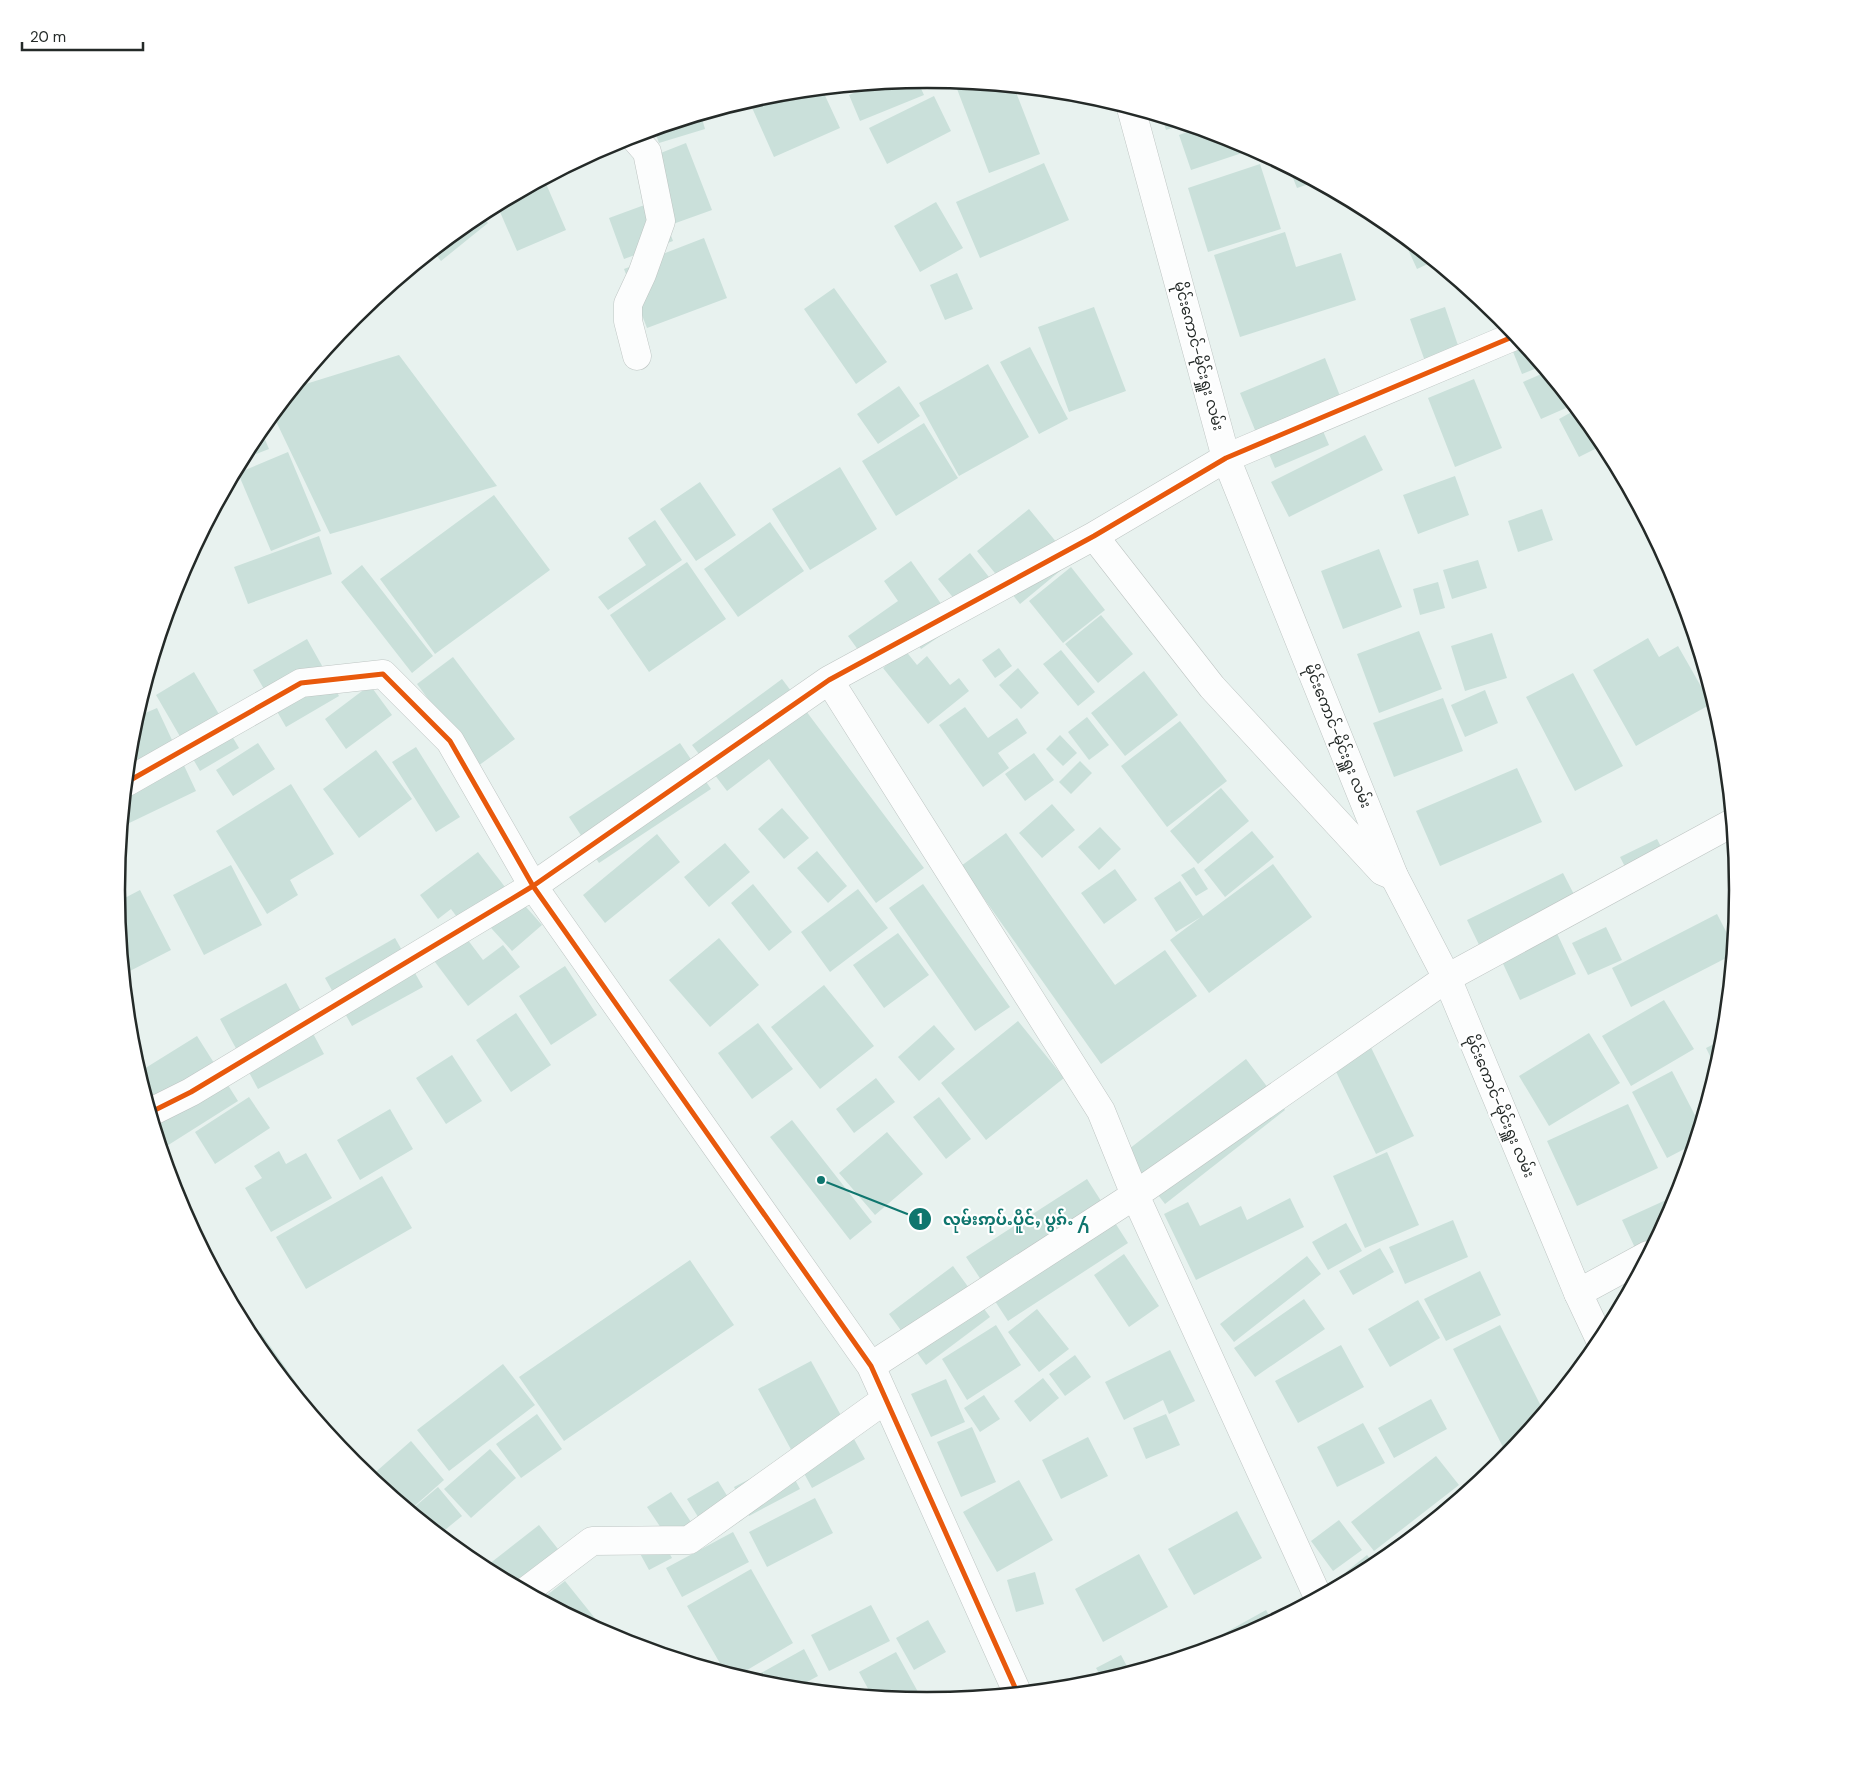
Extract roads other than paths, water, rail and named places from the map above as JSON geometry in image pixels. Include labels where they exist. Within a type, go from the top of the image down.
[{"type":"street","name":"မိုင်းကောင်-မိုင်းရှူး လမ်း","points":[[1133,114],[1226,458],[1394,876],[1447,978],[1578,1293],[1597,1333]]},
{"type":"street","points":[[637,356],[628,322],[628,304],[642,274],[661,221],[647,152],[638,142]]},
{"type":"street","points":[[156,1110],[191,1092],[534,886],[829,680],[1094,536],[1226,458],[1509,338]]},
{"type":"street","points":[[1094,536],[1212,688],[1382,871],[1394,876]]},
{"type":"street","points":[[133,779],[301,683],[383,674],[450,741],[534,886],[871,1366],[1015,1688]]},
{"type":"street","points":[[829,680],[1101,1111],[1135,1194],[1316,1592]]},
{"type":"street","points":[[871,1366],[1135,1194],[1447,978],[1727,826]]},
{"type":"street","points":[[1578,1293],[1639,1260]]},
{"type":"street","points":[[531,1588],[592,1542],[689,1540],[886,1399]]},
{"type":"place","name":"လုမ်းဢုပ်ႉပိူင်ႇ ပွၵ်ႉ ႓","points":[[821,1180]]}]
